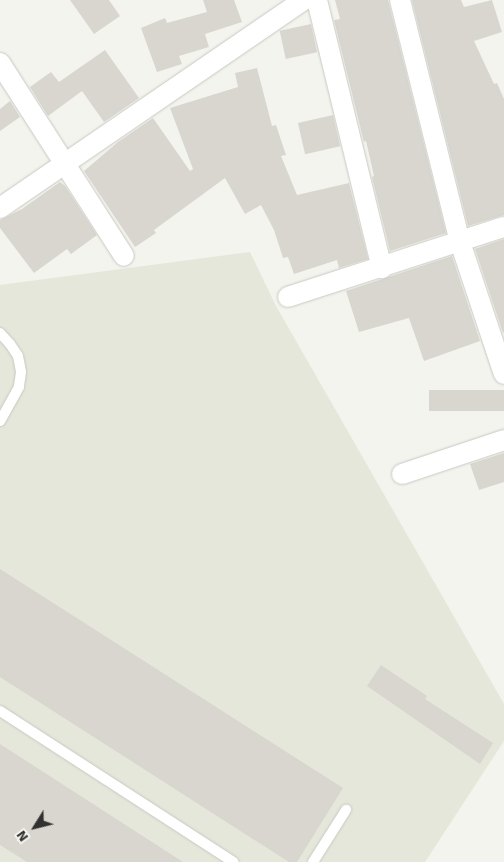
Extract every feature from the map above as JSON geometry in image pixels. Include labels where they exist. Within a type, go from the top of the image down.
[{"type":"street","points":[[0,208],[304,0]]},
{"type":"street","points":[[317,0],[382,268]]},
{"type":"street","points":[[400,0],[460,242],[504,374]]},
{"type":"street","points":[[0,63],[124,256]]},
{"type":"street","points":[[288,297],[504,228]]},
{"type":"street","points":[[402,474],[504,440]]},
{"type":"lane","points":[[0,333],[18,356],[21,372],[19,387],[0,421]]},
{"type":"lane","points":[[0,712],[233,862]]},
{"type":"lane","points":[[313,862],[346,810]]},
{"type":"shaded area","points":[[250,252],[276,306],[504,704],[504,741],[425,862],[0,862],[0,285]]},
{"type":"building","points":[[70,0],[109,0],[120,16],[94,34]]},
{"type":"building","points":[[203,0],[234,0],[242,22],[205,34],[209,47],[179,56],[182,64],[157,72],[141,28],[165,18],[167,23],[207,12]]},
{"type":"building","points":[[335,0],[388,0],[446,233],[390,251],[372,177],[374,176],[366,141],[364,142],[334,20],[340,19]]},
{"type":"building","points":[[412,0],[461,0],[464,7],[492,0],[502,32],[474,41],[494,84],[497,83],[504,99],[504,215],[468,226]]},
{"type":"building","points":[[311,24],[317,52],[286,59],[280,31]]},
{"type":"building","points":[[105,50],[139,98],[104,122],[82,91],[48,116],[30,87],[51,72],[59,82]]},
{"type":"building","points":[[257,68],[272,126],[276,125],[286,155],[281,156],[297,195],[349,183],[368,259],[339,268],[337,260],[294,274],[288,257],[283,258],[274,230],[261,205],[245,214],[225,178],[154,230],[156,233],[135,247],[84,171],[118,142],[153,118],[190,171],[193,169],[170,108],[238,87],[235,73]]},
{"type":"building","points":[[10,101],[20,117],[0,131],[0,109]]},
{"type":"building","points":[[333,115],[340,146],[305,154],[298,123]]},
{"type":"building","points":[[60,182],[65,186],[97,235],[71,254],[67,249],[34,273],[0,228],[0,220],[22,209]]},
{"type":"building","points":[[504,239],[504,332],[503,333],[475,249]]},
{"type":"building","points":[[452,256],[480,341],[424,361],[409,318],[359,332],[346,291]]},
{"type":"building","points":[[429,390],[504,390],[504,411],[429,411]]},
{"type":"building","points":[[504,453],[504,482],[479,490],[470,464]]},
{"type":"building","points":[[0,569],[343,788],[297,862],[289,862],[0,677]]},
{"type":"building","points":[[381,665],[427,696],[425,699],[493,743],[480,764],[367,686]]},
{"type":"building","points":[[0,744],[183,862],[27,862],[0,845]]}]
